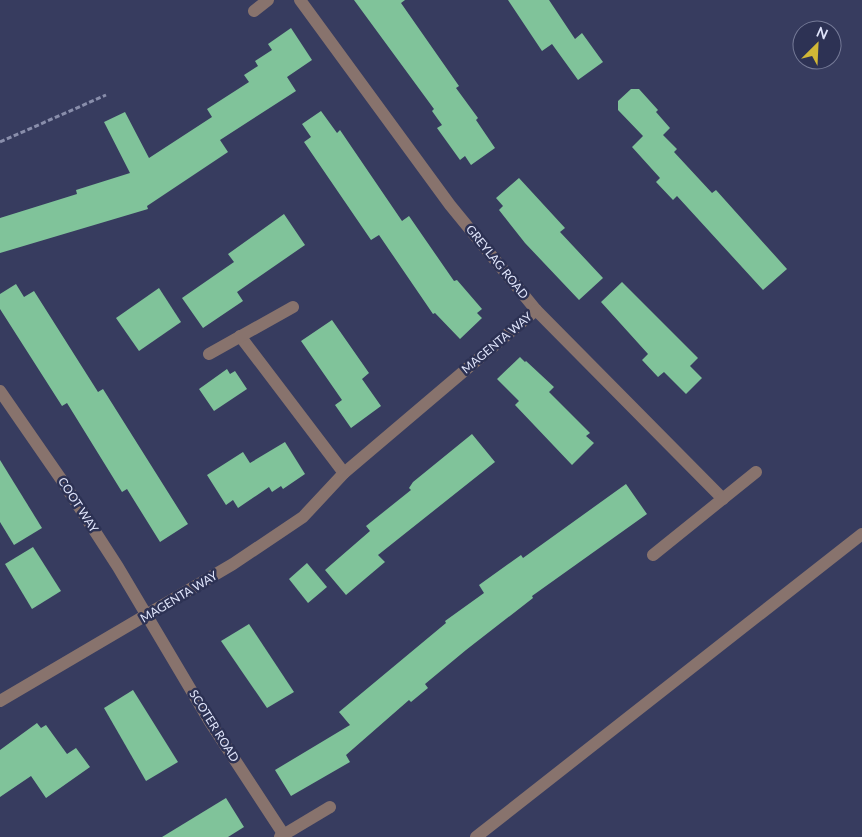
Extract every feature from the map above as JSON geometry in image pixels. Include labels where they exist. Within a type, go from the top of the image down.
[{"type":"street","points":[[254,11],[268,0]]},
{"type":"street","name":"GREYLAG ROAD","points":[[300,0],[450,205],[536,310],[723,499]]},
{"type":"street","points":[[209,354],[293,307]]},
{"type":"street","name":"MAGENTA WAY","points":[[0,700],[233,564],[303,517],[344,473],[536,310]]},
{"type":"street","points":[[240,336],[344,473]]},
{"type":"street","name":"COOT WAY","points":[[1,397],[64,482],[148,615]]},
{"type":"street","points":[[653,556],[756,472]]},
{"type":"street","points":[[476,837],[862,534]]},
{"type":"street","name":"SCOTER ROAD","points":[[148,615],[210,722],[282,836],[330,807]]},
{"type":"path","points":[[0,142],[106,95]]},
{"type":"building","points":[[354,0],[405,0],[401,3],[459,86],[456,88],[478,118],[476,120],[495,148],[471,165],[465,156],[460,160],[437,128],[442,125],[432,111],[434,109]]},
{"type":"building","points":[[508,0],[549,0],[575,39],[582,33],[603,62],[578,80],[552,44],[542,51]]},
{"type":"building","points":[[291,28],[312,60],[287,77],[296,91],[220,140],[228,152],[147,206],[148,209],[0,253],[0,218],[77,194],[76,190],[130,173],[104,122],[125,112],[149,158],[212,117],[207,109],[249,82],[244,75],[258,66],[255,61],[272,50],[268,44]]},
{"type":"building","points":[[631,89],[639,89],[658,110],[656,112],[670,128],[663,135],[677,149],[674,152],[712,193],[716,190],[787,269],[763,290],[677,196],[673,200],[656,182],[660,178],[632,147],[643,136],[618,110],[618,101]]},
{"type":"building","points":[[321,111],[337,133],[340,130],[402,221],[409,216],[454,281],[457,280],[482,309],[477,313],[482,318],[460,339],[435,313],[433,314],[379,235],[371,240],[304,142],[311,137],[302,124]]},
{"type":"building","points":[[519,178],[565,228],[560,232],[603,278],[579,300],[525,243],[499,210],[503,206],[496,198]]},
{"type":"building","points":[[284,214],[305,245],[237,292],[243,301],[203,328],[182,298],[234,262],[228,254]]},
{"type":"building","points":[[622,282],[698,358],[690,366],[702,378],[686,394],[664,372],[658,377],[642,360],[648,354],[601,302]]},
{"type":"building","points":[[16,284],[24,297],[34,291],[98,392],[103,389],[188,524],[160,542],[127,489],[122,492],[67,403],[62,406],[0,309],[0,294]]},
{"type":"building","points":[[159,288],[181,322],[139,351],[116,318]]},
{"type":"building","points":[[332,320],[369,373],[362,379],[381,406],[351,428],[335,405],[342,400],[301,341]]},
{"type":"building","points":[[520,357],[554,387],[549,392],[590,433],[586,436],[594,443],[572,465],[515,405],[519,401],[497,379]]},
{"type":"building","points":[[227,369],[230,374],[235,371],[247,389],[214,411],[199,389]]},
{"type":"building","points":[[472,434],[495,462],[378,555],[385,562],[346,595],[325,570],[370,531],[366,526],[411,490],[409,488],[413,482]]},
{"type":"building","points":[[285,442],[305,474],[283,489],[281,486],[272,492],[269,487],[238,508],[233,500],[226,505],[207,475],[243,452],[250,463]]},
{"type":"building","points":[[0,460],[42,528],[14,545],[0,522]]},
{"type":"building","points":[[626,484],[647,514],[532,596],[533,598],[425,684],[428,688],[411,702],[409,700],[346,755],[350,762],[291,796],[275,770],[350,725],[339,712],[446,623],[445,621],[484,593],[479,585],[521,555],[523,558]]},
{"type":"building","points":[[33,547],[61,591],[32,609],[5,564]]},
{"type":"building","points":[[307,563],[327,587],[308,603],[289,579]]},
{"type":"building","points":[[249,624],[294,692],[267,708],[221,641]]},
{"type":"building","points":[[133,690],[178,762],[146,781],[104,708]]},
{"type":"building","points":[[37,723],[41,728],[46,725],[67,754],[76,748],[90,767],[46,798],[31,776],[0,797],[0,750]]},
{"type":"building","points":[[226,798],[244,827],[228,837],[162,837]]}]
